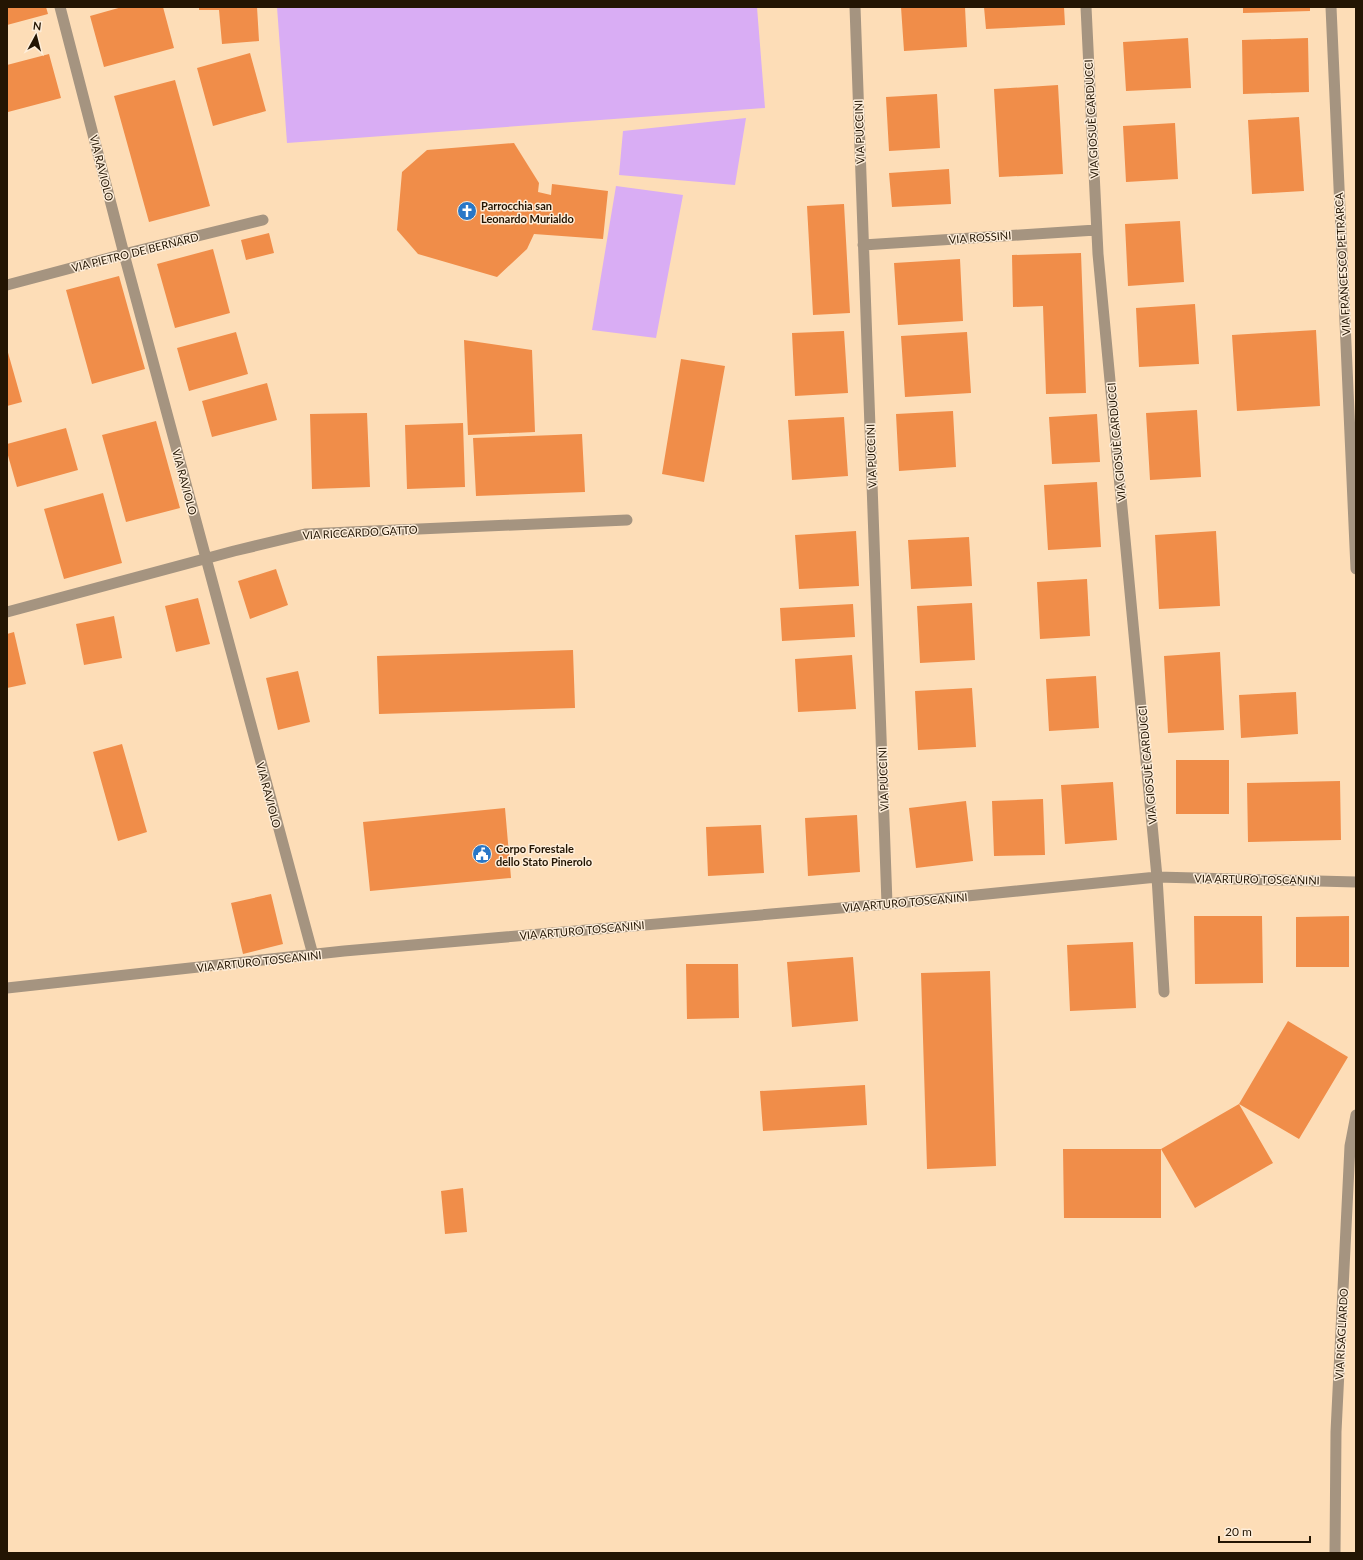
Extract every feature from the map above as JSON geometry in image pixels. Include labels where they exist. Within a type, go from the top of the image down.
[{"type":"street","name":"VIA RAVIOLO","points":[[60,7],[205,559],[313,956]]},
{"type":"street","name":"VIA PUCCINI","points":[[855,7],[887,904]]},
{"type":"street","name":"VIA GIOSUÈ CARDUCCI","points":[[1086,7],[1096,230],[1157,877]]},
{"type":"street","name":"VIA FRANCESCO PETRARCA","points":[[1330,7],[1356,570]]},
{"type":"street","name":"VIA PIETRO DE BERNARD","points":[[7,285],[124,254],[263,220]]},
{"type":"street","name":"VIA ROSSINI","points":[[864,245],[1096,230]]},
{"type":"street","name":"VIA RICCARDO GATTO","points":[[7,612],[305,534],[627,520]]},
{"type":"street","name":"VIA ARTURO TOSCANINI","points":[[8,985],[313,956],[344,951],[887,904],[1157,877],[1356,882]]},
{"type":"street","points":[[1157,877],[1164,992]]},
{"type":"street","name":"VIA RISAGLIARDO","points":[[1335,1553],[1336,1432],[1350,1146],[1356,1115]]},
{"type":"shaded area","points":[[277,7],[757,7],[765,108],[287,143]]},
{"type":"shaded area","points":[[746,118],[735,185],[619,175],[623,131]]},
{"type":"shaded area","points":[[616,186],[683,195],[656,338],[592,330]]},
{"type":"building","points":[[7,7],[46,7],[48,14],[7,25]]},
{"type":"building","points":[[122,7],[163,7],[174,48],[104,67],[90,16]]},
{"type":"building","points":[[199,7],[257,7],[259,41],[222,44],[219,10],[199,10]]},
{"type":"building","points":[[901,7],[965,7],[967,47],[904,51]]},
{"type":"building","points":[[984,7],[1064,7],[1065,25],[986,29]]},
{"type":"building","points":[[1243,7],[1310,7],[1310,11],[1243,13]]},
{"type":"building","points":[[1188,38],[1191,88],[1126,91],[1123,42]]},
{"type":"building","points":[[1308,38],[1309,92],[1243,94],[1242,40]]},
{"type":"building","points":[[250,53],[266,111],[213,126],[197,68]]},
{"type":"building","points":[[49,54],[61,98],[8,112],[7,65]]},
{"type":"building","points":[[175,80],[210,206],[149,222],[114,96]]},
{"type":"building","points":[[1058,85],[1063,174],[999,177],[994,89]]},
{"type":"building","points":[[937,94],[940,148],[889,151],[886,97]]},
{"type":"building","points":[[1299,117],[1304,191],[1252,194],[1248,120]]},
{"type":"building","points":[[1175,123],[1178,179],[1126,182],[1123,126]]},
{"type":"building","name":"Parrocchia san Leonardo Murialdo","points":[[514,143],[539,183],[538,192],[551,195],[552,184],[608,191],[603,239],[534,234],[527,249],[497,277],[418,254],[397,230],[402,172],[427,150]]},
{"type":"building","points":[[949,169],[951,204],[892,207],[889,173]]},
{"type":"building","points":[[844,204],[850,313],[813,315],[807,206]]},
{"type":"building","points":[[1180,221],[1184,282],[1128,286],[1125,224]]},
{"type":"building","points":[[269,233],[274,253],[246,260],[241,240]]},
{"type":"building","points":[[213,249],[230,313],[175,328],[157,264]]},
{"type":"building","points":[[1081,253],[1086,393],[1046,394],[1043,306],[1013,307],[1012,255]]},
{"type":"building","points":[[960,259],[963,321],[898,325],[894,263]]},
{"type":"building","points":[[119,276],[145,369],[92,384],[66,290]]},
{"type":"building","points":[[1195,304],[1199,364],[1139,367],[1136,308]]},
{"type":"building","points":[[1316,330],[1320,406],[1237,411],[1232,335]]},
{"type":"building","points":[[844,331],[848,393],[795,396],[792,333]]},
{"type":"building","points":[[236,332],[248,374],[189,391],[177,348]]},
{"type":"building","points":[[967,332],[971,393],[905,397],[901,336]]},
{"type":"building","points":[[464,340],[532,350],[535,432],[468,435]]},
{"type":"building","points":[[7,349],[22,402],[7,406]]},
{"type":"building","points":[[681,359],[725,366],[704,482],[662,474]]},
{"type":"building","points":[[267,383],[277,420],[212,437],[202,401]]},
{"type":"building","points":[[1197,410],[1201,477],[1150,480],[1146,413]]},
{"type":"building","points":[[953,411],[956,467],[899,471],[896,414]]},
{"type":"building","points":[[367,413],[370,487],[312,489],[310,414]]},
{"type":"building","points":[[1097,414],[1100,462],[1052,464],[1049,417]]},
{"type":"building","points":[[844,417],[848,476],[792,480],[788,420]]},
{"type":"building","points":[[156,421],[180,508],[126,522],[102,435]]},
{"type":"building","points":[[463,423],[465,487],[407,489],[405,425]]},
{"type":"building","points":[[66,428],[78,470],[17,487],[7,452],[7,444]]},
{"type":"building","points":[[582,434],[585,492],[476,496],[473,438]]},
{"type":"building","points":[[1097,482],[1101,547],[1048,550],[1044,485]]},
{"type":"building","points":[[103,493],[122,563],[64,579],[44,509]]},
{"type":"building","points":[[856,531],[859,586],[799,589],[795,535]]},
{"type":"building","points":[[1216,531],[1220,606],[1159,609],[1155,535]]},
{"type":"building","points":[[969,537],[972,586],[911,589],[908,540]]},
{"type":"building","points":[[276,569],[288,605],[250,619],[238,581]]},
{"type":"building","points":[[1087,579],[1090,636],[1040,639],[1037,582]]},
{"type":"building","points":[[198,598],[210,644],[176,652],[165,606]]},
{"type":"building","points":[[972,603],[975,660],[920,663],[917,606]]},
{"type":"building","points":[[853,604],[855,637],[782,641],[780,608]]},
{"type":"building","points":[[114,616],[122,658],[84,665],[76,624]]},
{"type":"building","points":[[14,632],[26,684],[7,688],[7,634]]},
{"type":"building","points":[[573,650],[575,708],[379,714],[377,656]]},
{"type":"building","points":[[1220,652],[1224,730],[1168,733],[1164,656]]},
{"type":"building","points":[[852,655],[856,709],[798,712],[795,659]]},
{"type":"building","points":[[298,671],[310,722],[278,730],[266,678]]},
{"type":"building","points":[[1096,676],[1099,728],[1049,731],[1046,679]]},
{"type":"building","points":[[972,688],[976,747],[918,750],[915,691]]},
{"type":"building","points":[[1296,692],[1298,734],[1241,738],[1239,695]]},
{"type":"building","points":[[122,744],[147,832],[118,841],[93,752]]},
{"type":"building","points":[[1176,760],[1229,760],[1229,814],[1176,814]]},
{"type":"building","points":[[1340,781],[1341,840],[1248,842],[1247,783]]},
{"type":"building","points":[[1113,782],[1117,840],[1065,844],[1061,785]]},
{"type":"building","points":[[1043,799],[1045,855],[994,856],[992,801]]},
{"type":"building","points":[[966,801],[973,861],[916,868],[909,808]]},
{"type":"building","points":[[505,808],[511,878],[370,891],[363,822]]},
{"type":"building","points":[[857,815],[860,872],[808,876],[805,818]]},
{"type":"building","points":[[761,825],[764,873],[708,876],[706,827]]},
{"type":"building","points":[[271,894],[283,944],[243,954],[231,903]]},
{"type":"building","points":[[1194,916],[1262,916],[1263,983],[1195,984]]},
{"type":"building","points":[[1349,916],[1349,967],[1296,967],[1296,917]]},
{"type":"building","points":[[1133,942],[1136,1008],[1070,1011],[1067,945]]},
{"type":"building","points":[[853,957],[858,1021],[792,1027],[787,962]]},
{"type":"building","points":[[686,964],[738,964],[739,1018],[687,1019]]},
{"type":"building","points":[[990,971],[996,1166],[927,1169],[921,973]]},
{"type":"building","points":[[1288,1021],[1348,1057],[1299,1139],[1239,1104]]},
{"type":"building","points":[[865,1085],[867,1125],[763,1131],[760,1091]]},
{"type":"building","points":[[1239,1104],[1273,1163],[1195,1208],[1161,1149]]},
{"type":"building","points":[[1063,1149],[1161,1149],[1161,1218],[1064,1218]]},
{"type":"building","points":[[463,1188],[467,1232],[445,1234],[441,1191]]},
{"type":"place","name":"Parrocchia san Leonardo Murialdo","points":[[467,211]]},
{"type":"place","name":"Corpo Forestale dello Stato Pinerolo","points":[[482,854]]}]
